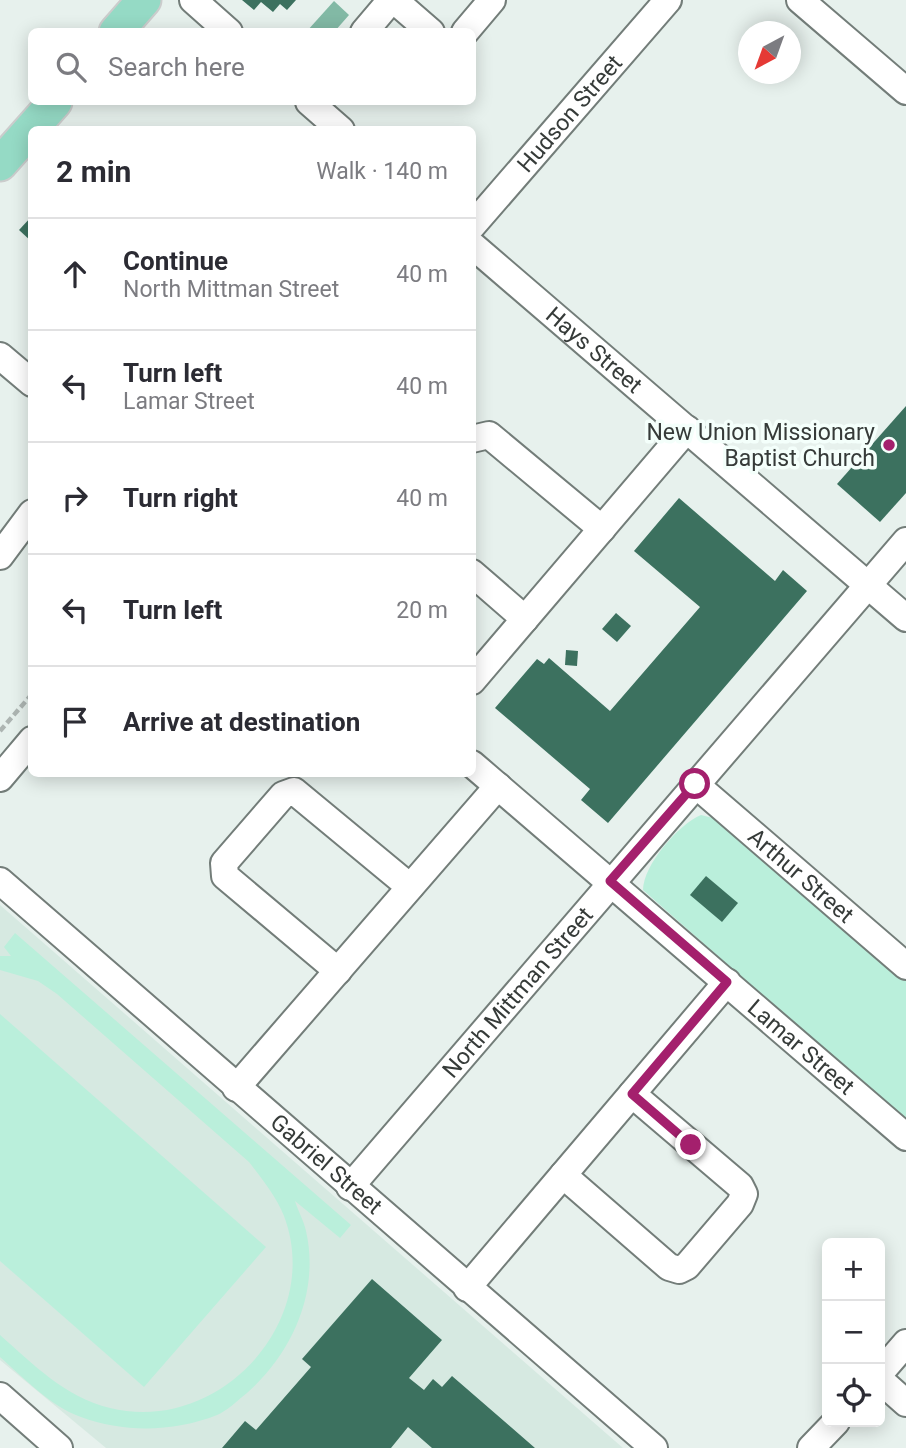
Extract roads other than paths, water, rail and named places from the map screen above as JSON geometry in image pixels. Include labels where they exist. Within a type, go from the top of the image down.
[{"type":"main road","points":[[120,28],[144,0]]},
{"type":"main road","points":[[35,126],[52,105]]},
{"type":"main road","points":[[0,164],[28,134]]},
{"type":"street","points":[[193,0],[224,28]]},
{"type":"street","points":[[368,28],[393,0],[426,28]]},
{"type":"street","points":[[468,28],[492,0]]},
{"type":"street","name":"Hudson Street","points":[[476,221],[668,0]]},
{"type":"street","points":[[800,0],[906,91]]},
{"type":"street","points":[[312,105],[336,126]]},
{"type":"street","name":"Hays Street","points":[[476,247],[906,618]]},
{"type":"street","points":[[0,356],[28,380]]},
{"type":"street","points":[[476,676],[687,429]]},
{"type":"street","points":[[476,438],[489,435],[601,529]]},
{"type":"street","points":[[0,556],[28,518]]},
{"type":"street","name":"North Mittman Street","points":[[350,1187],[610,881],[906,541]]},
{"type":"street","points":[[476,576],[526,619]]},
{"type":"street","points":[[0,778],[28,745]]},
{"type":"street","name":"Lamar Street","points":[[476,767],[906,1137]]},
{"type":"street","name":"Arthur Street","points":[[695,784],[906,966]]},
{"type":"street","points":[[236,1088],[498,786]]},
{"type":"street","points":[[338,971],[225,876],[224,863],[283,795],[294,791],[410,887]]},
{"type":"street","name":"Gabriel Street","points":[[0,881],[654,1448]]},
{"type":"street","points":[[467,1288],[727,982]]},
{"type":"street","points":[[563,1175],[669,1267],[679,1270],[687,1266],[731,1215],[744,1194],[740,1186],[632,1094]]},
{"type":"street","points":[[885,1367],[906,1343]]},
{"type":"street","points":[[885,1384],[906,1403]]},
{"type":"street","points":[[0,1396],[59,1448]]},
{"type":"street","points":[[811,1448],[831,1427]]},
{"type":"place","name":"New Union Missionary Baptist Church","points":[[889,445]]}]
